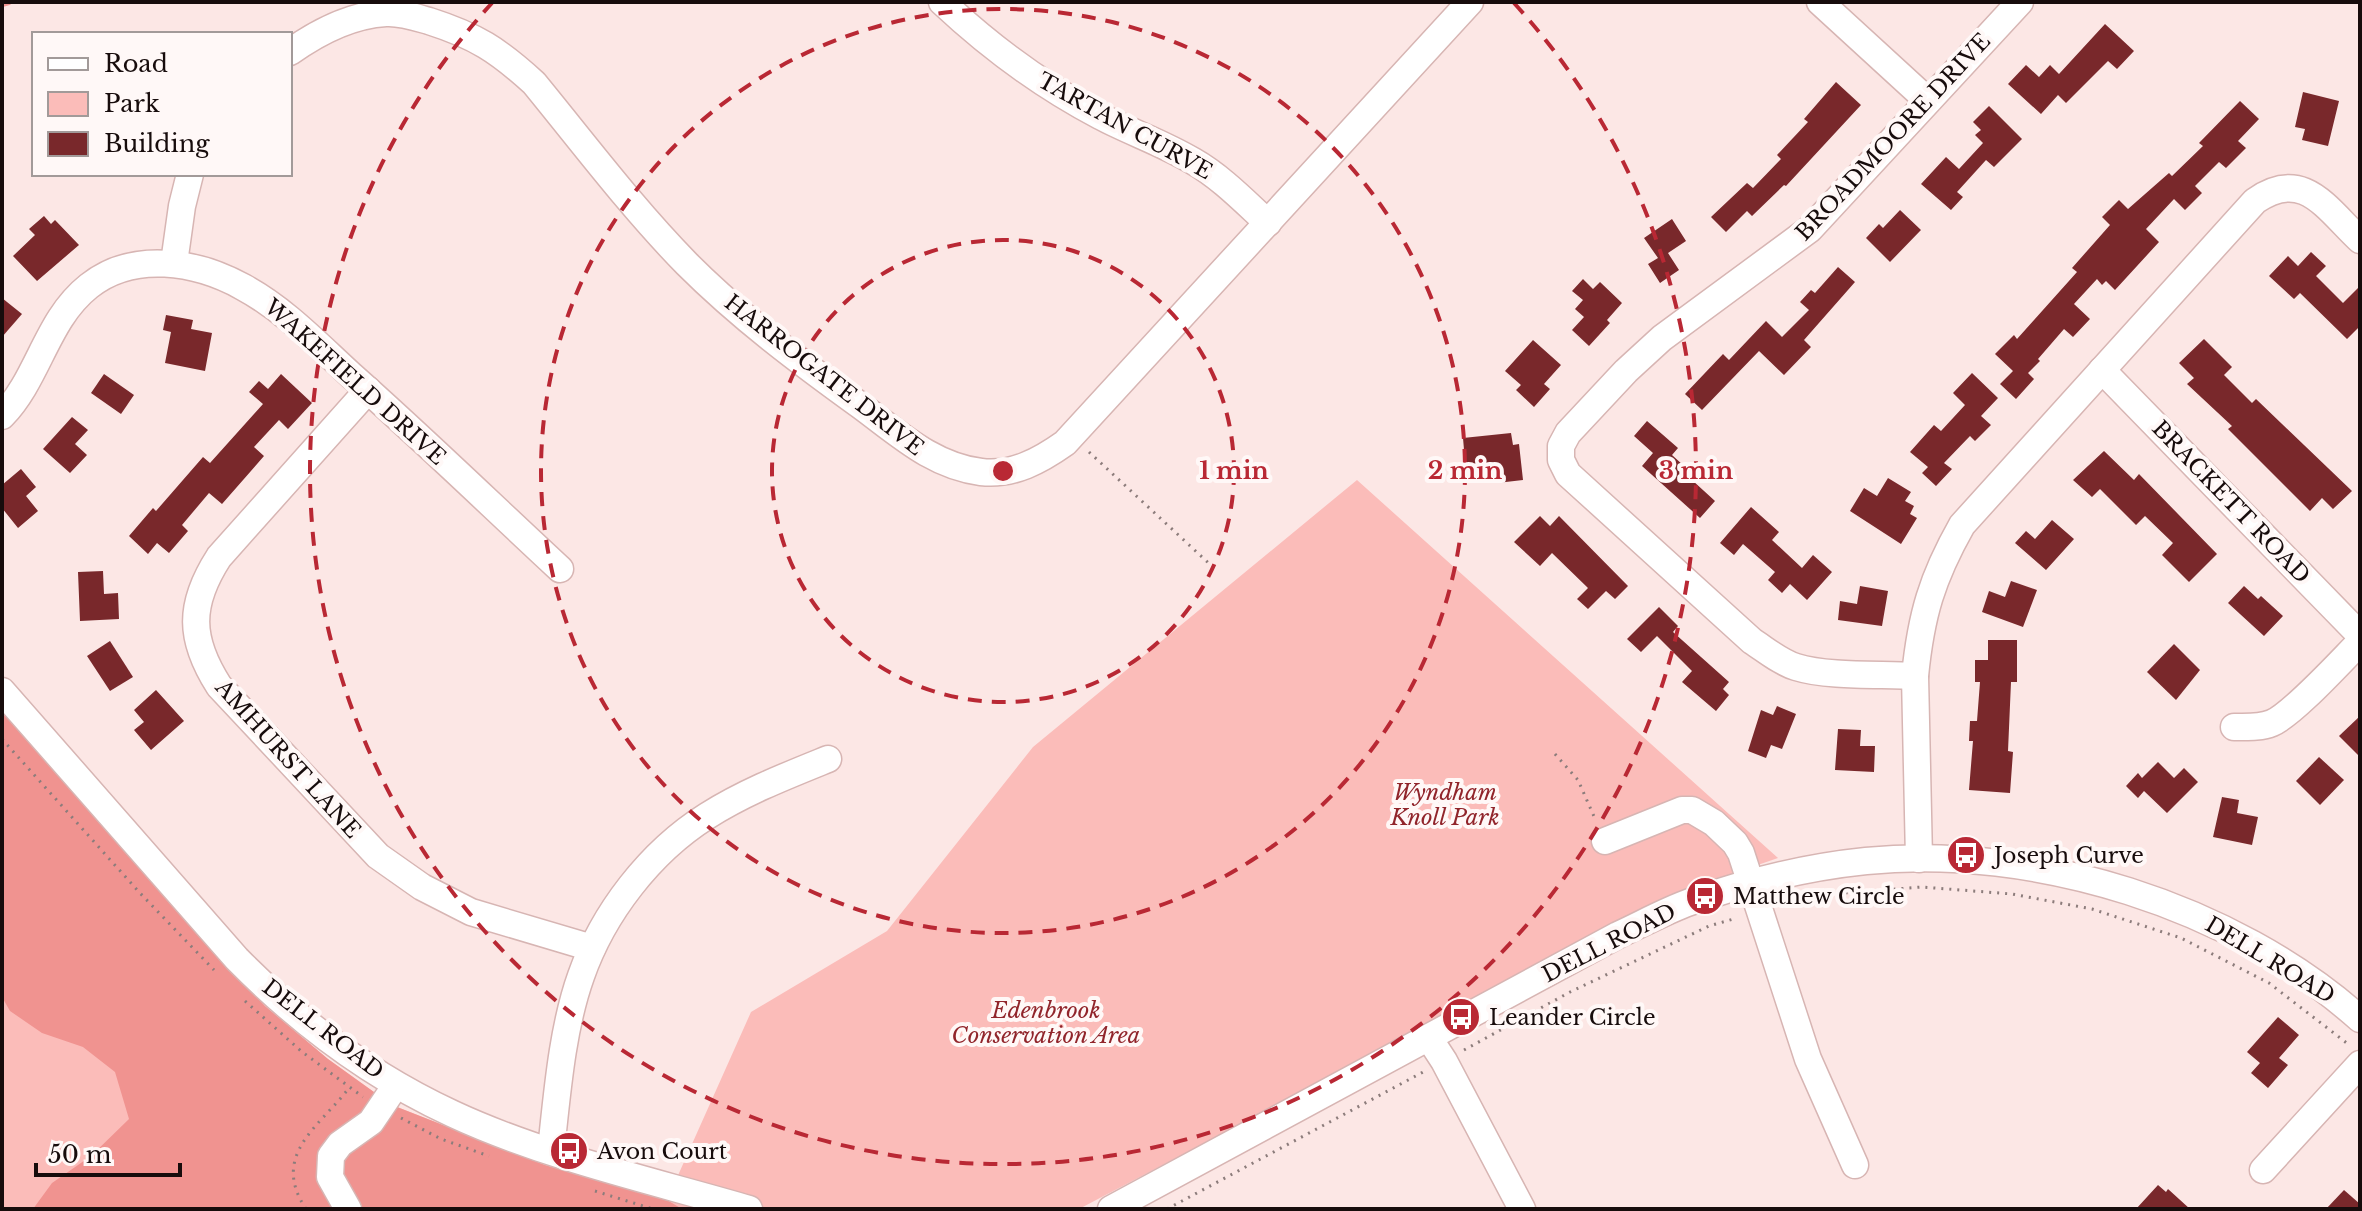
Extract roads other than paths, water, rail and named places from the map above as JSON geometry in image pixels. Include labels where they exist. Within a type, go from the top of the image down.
[{"type":"street","name":"TARTAN CURVE","points":[[942,2],[981,38],[1038,79],[1099,115],[1194,161],[1223,181],[1268,223]]},
{"type":"street","name":"HARROGATE DRIVE","points":[[292,51],[340,24],[365,15],[389,12],[414,16],[474,36],[505,56],[534,83],[687,264],[742,315],[930,457],[957,468],[985,473],[1015,470],[1042,459],[1072,436],[1470,2]]},
{"type":"street","points":[[1820,2],[1927,100]]},
{"type":"street","name":"BROADMOORE DRIVE","points":[[1915,676],[1820,671],[1795,667],[1772,655],[1752,641],[1568,474],[1561,460],[1561,446],[1587,412],[1662,338],[1810,229],[2020,2]]},
{"type":"street","points":[[174,263],[190,176]]},
{"type":"street","points":[[1919,859],[1915,676],[1924,609],[1939,566],[1962,525],[2255,201],[2269,190],[2285,186],[2303,189],[2360,240]]},
{"type":"street","name":"WAKEFIELD DRIVE","points":[[2,416],[24,390],[53,329],[69,306],[90,285],[116,271],[146,263],[174,263],[209,272],[272,305],[560,569]]},
{"type":"street","name":"BRACKETT ROAD","points":[[2102,370],[2360,635]]},
{"type":"street","name":"AMHURST LANE","points":[[368,390],[219,557],[204,581],[196,607],[196,636],[204,663],[219,686],[378,856],[422,887],[471,912],[592,948]]},
{"type":"street","points":[[2234,727],[2253,728],[2273,723],[2360,642]]},
{"type":"street","name":"DELL ROAD","points":[[2,691],[237,959],[270,992],[334,1043],[396,1085],[454,1114],[551,1150],[749,1209]]},
{"type":"street","points":[[551,1150],[568,1028],[580,978],[601,930],[629,888],[665,849],[704,817],[750,791],[828,759]]},
{"type":"street","points":[[1605,841],[1682,810],[1692,810],[1714,823],[1735,843],[1753,883],[1808,1059],[1855,1165]]},
{"type":"street","name":"DELL ROAD","points":[[1111,1209],[1145,1201],[1429,1038],[1618,935],[1688,902],[1785,875],[1863,862],[1919,859],[2037,868],[2082,878],[2192,915],[2263,951],[2336,998],[2360,1019]]},
{"type":"street","points":[[1429,1038],[1522,1209]]},
{"type":"street","points":[[2263,1170],[2360,1064]]},
{"type":"street","points":[[348,1209],[330,1177],[331,1156],[340,1144],[371,1122],[396,1085]]},
{"type":"waterway","points":[[2,4],[9,2]]},
{"type":"place","name":"Joseph Curve","points":[[1966,855]]},
{"type":"place","name":"Matthew Circle","points":[[1705,896]]},
{"type":"place","name":"Leander Circle","points":[[1461,1017]]},
{"type":"place","name":"Avon Court","points":[[569,1151]]},
{"type":"park label","name":"Wyndham Knoll Park","points":[[1445,804]]},
{"type":"park label","name":"Edenbrook Conservation Area","points":[[1046,1022]]}]
